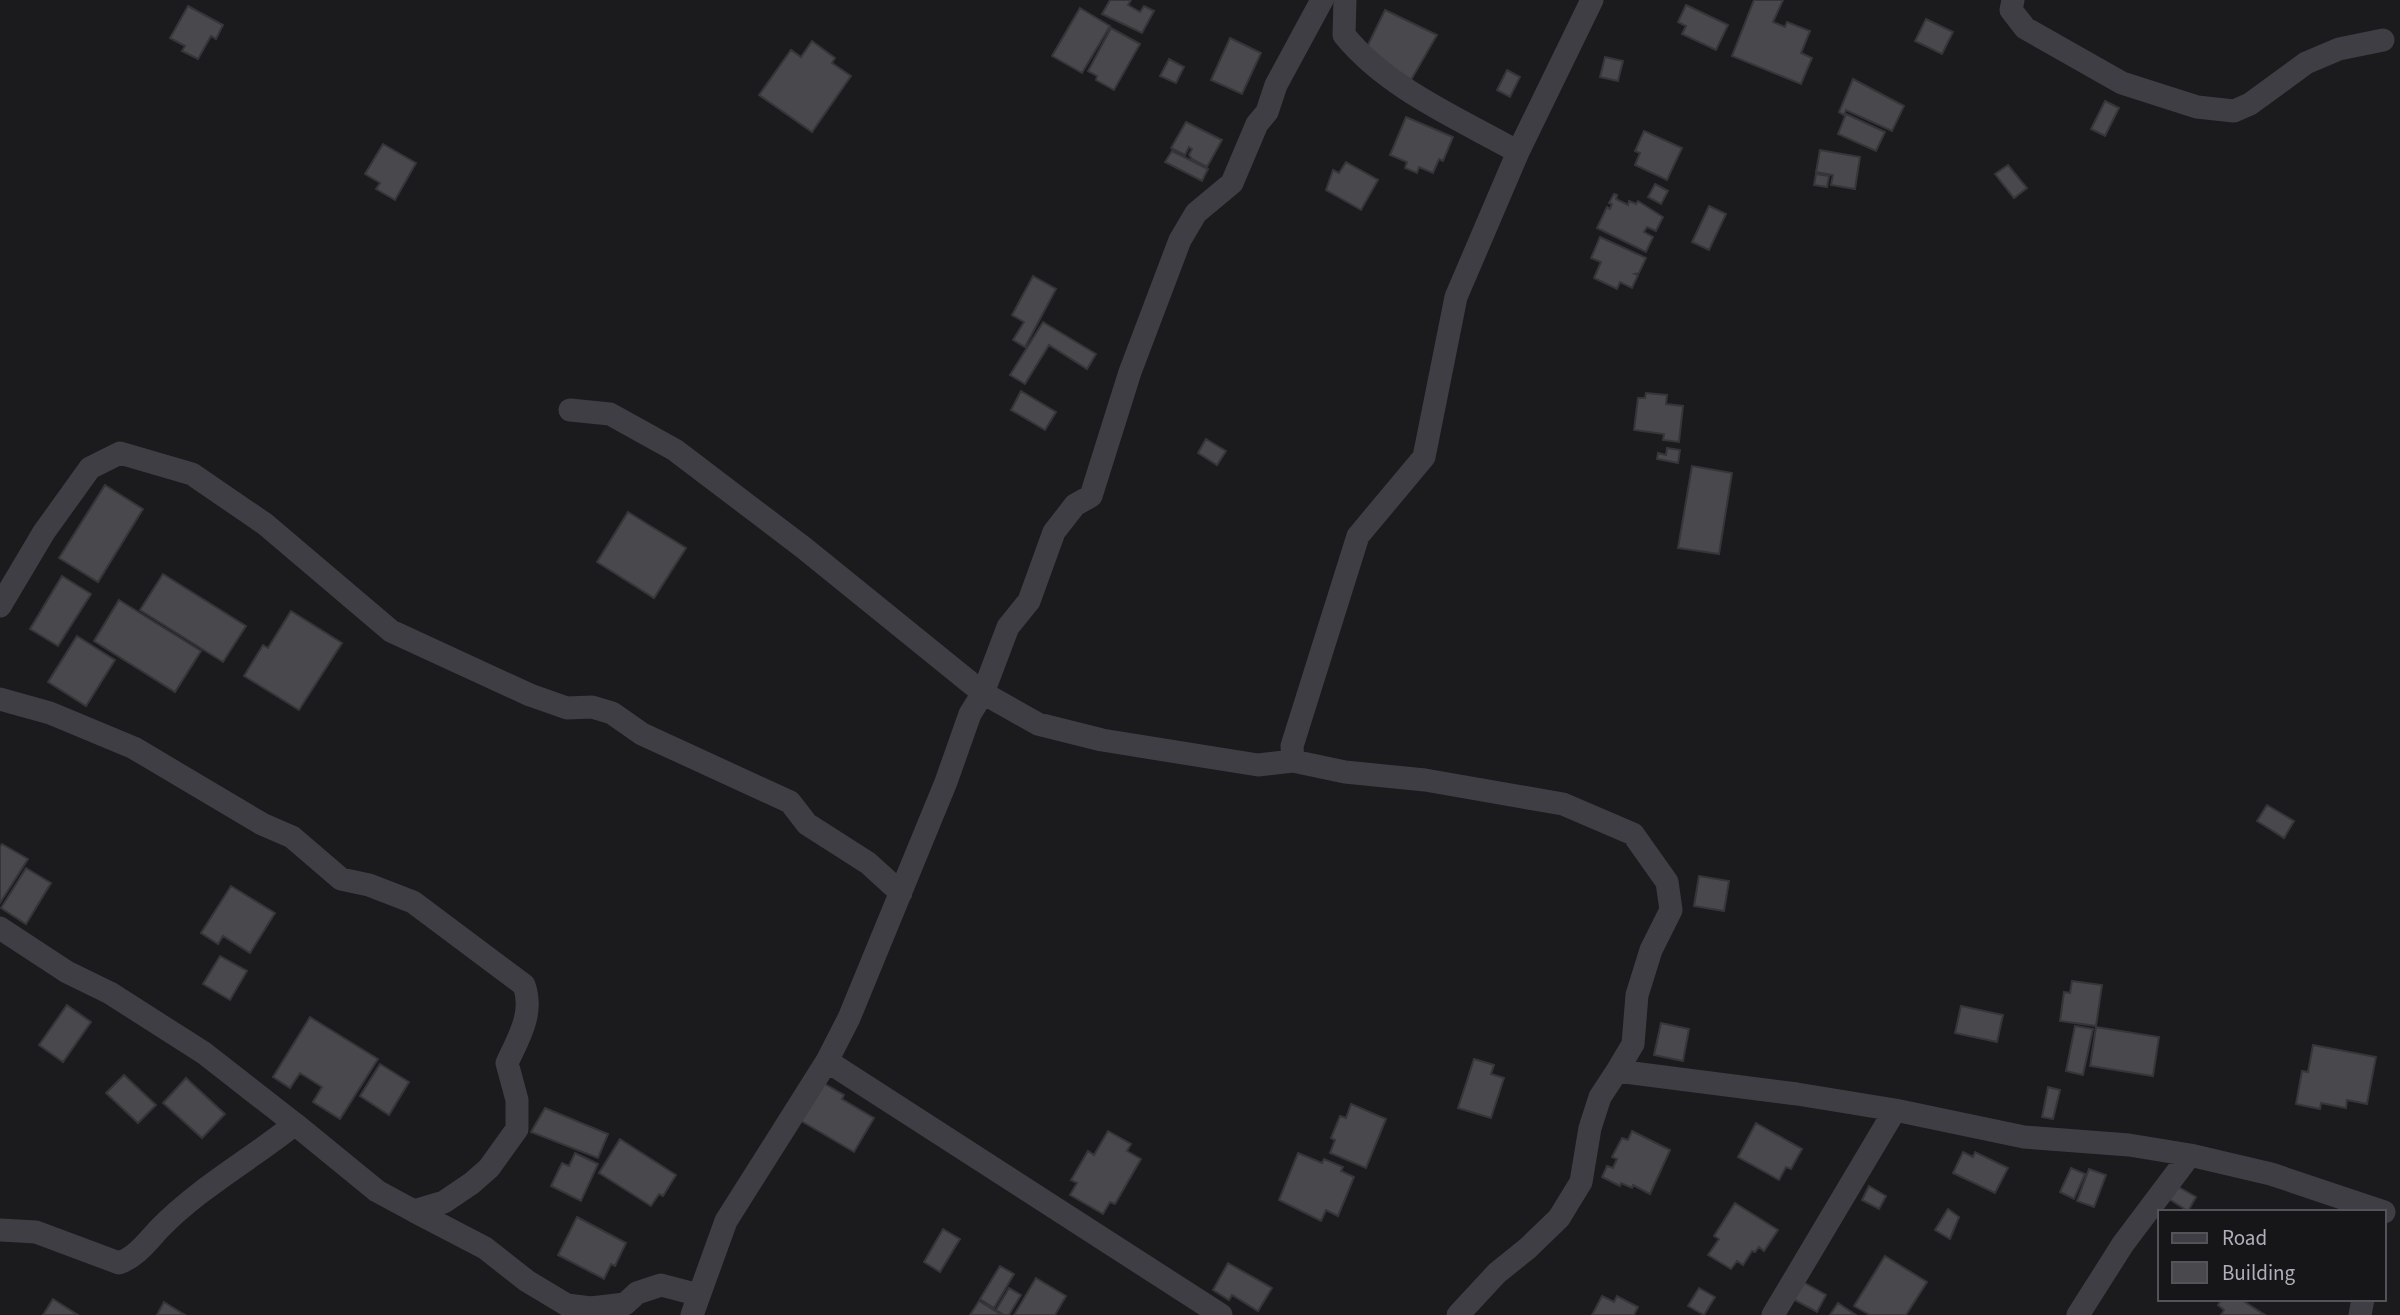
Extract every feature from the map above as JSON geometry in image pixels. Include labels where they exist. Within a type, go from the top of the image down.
[{"type":"street","points":[[0,928],[67,972],[110,993],[204,1052],[377,1191],[485,1248],[527,1281],[567,1305],[591,1308],[625,1304],[637,1293],[661,1285],[696,1305],[726,1221],[827,1061],[849,1018],[970,714],[983,692],[1008,627],[1029,601],[1054,532],[1075,505],[1091,496],[1130,372],[1180,240],[1196,213],[1232,183],[1257,124],[1267,112],[1276,85],[1322,0]]},
{"type":"street","points":[[1345,0],[1344,35],[1366,61],[1422,99],[1518,152]]},
{"type":"street","points":[[1293,761],[1292,746],[1359,536],[1424,457],[1455,297],[1518,152],[1592,0]]},
{"type":"street","points":[[2013,0],[2011,10],[2025,29],[2122,83],[2197,107],[2234,111],[2250,104],[2306,63],[2339,49],[2383,40]]},
{"type":"street","points":[[570,410],[610,414],[675,450],[804,548],[983,692],[1038,724],[1102,740],[1258,765],[1293,761],[1345,772],[1425,780],[1563,804],[1633,834],[1667,882],[1671,910],[1651,950],[1637,995],[1633,1044],[1600,1097],[1590,1128],[1581,1182],[1559,1218],[1497,1273],[1458,1315]]},
{"type":"street","points":[[0,606],[44,533],[90,468],[120,453],[148,459],[192,474],[265,524],[391,631],[530,695],[567,708],[592,707],[612,713],[642,734],[790,802],[807,824],[868,863],[901,893]]},
{"type":"street","points":[[0,699],[89,727],[134,748],[262,824],[292,837],[341,879],[369,885],[413,902],[524,985],[530,1000],[524,1026],[507,1063],[517,1100],[517,1129],[489,1168],[472,1182],[444,1202],[414,1210]]},
{"type":"street","points":[[827,1061],[1221,1315]]},
{"type":"street","points":[[1617,1071],[1895,1110],[2024,1137],[2129,1145],[2190,1156],[2271,1174],[2379,1210]]},
{"type":"street","points":[[1773,1315],[1895,1110]]},
{"type":"street","points":[[0,1230],[36,1232],[118,1263],[130,1259],[171,1217],[218,1177],[258,1153],[295,1124]]},
{"type":"street","points":[[2078,1315],[2123,1244],[2190,1156]]},
{"type":"building","points":[[1110,0],[1131,0],[1128,5],[1140,12],[1144,6],[1154,11],[1142,33],[1102,14]]},
{"type":"building","points":[[1754,0],[1783,0],[1773,22],[1785,27],[1787,22],[1810,31],[1801,53],[1812,58],[1801,84],[1732,56]]},
{"type":"building","points":[[1686,5],[1728,25],[1716,50],[1682,34],[1686,26],[1678,22]]},
{"type":"building","points":[[188,6],[223,25],[216,39],[211,36],[198,59],[182,51],[185,46],[170,38]]},
{"type":"building","points":[[1080,8],[1110,26],[1082,73],[1052,56]]},
{"type":"building","points":[[1385,10],[1437,35],[1411,80],[1362,57]]},
{"type":"building","points":[[1926,19],[1953,32],[1942,54],[1915,41]]},
{"type":"building","points":[[1111,28],[1140,44],[1114,90],[1096,80],[1097,76],[1088,71]]},
{"type":"building","points":[[1230,38],[1261,53],[1242,94],[1211,80]]},
{"type":"building","points":[[812,41],[835,58],[832,63],[851,76],[812,132],[759,95],[791,50],[801,57]]},
{"type":"building","points":[[1605,57],[1623,61],[1618,81],[1600,77]]},
{"type":"building","points":[[1169,59],[1184,67],[1176,83],[1160,76]]},
{"type":"building","points":[[1507,70],[1520,77],[1510,97],[1497,90]]},
{"type":"building","points":[[1853,79],[1904,106],[1892,131],[1846,110],[1844,115],[1839,112]]},
{"type":"building","points":[[2105,101],[2119,108],[2105,136],[2091,129]]},
{"type":"building","points":[[1846,114],[1885,132],[1876,151],[1838,134]]},
{"type":"building","points":[[1406,117],[1453,137],[1443,161],[1439,159],[1433,173],[1419,167],[1417,173],[1405,168],[1407,162],[1390,155]]},
{"type":"building","points":[[1186,122],[1222,140],[1207,167],[1192,159],[1189,155],[1192,149],[1189,147],[1185,155],[1171,148]]},
{"type":"building","points":[[1644,131],[1682,148],[1667,180],[1635,165],[1640,153],[1635,151]]},
{"type":"building","points":[[383,144],[416,163],[395,200],[376,189],[380,183],[365,174]]},
{"type":"building","points":[[1820,150],[1860,157],[1855,189],[1831,185],[1833,175],[1816,172]]},
{"type":"building","points":[[1172,151],[1208,169],[1202,181],[1165,162]]},
{"type":"building","points":[[1346,162],[1378,180],[1361,210],[1326,190],[1333,170],[1339,173]]},
{"type":"building","points":[[2008,165],[2027,188],[2014,198],[1995,174]]},
{"type":"building","points":[[1816,174],[1829,176],[1827,187],[1814,185]]},
{"type":"building","points":[[1655,184],[1668,191],[1661,204],[1648,197]]},
{"type":"building","points":[[1614,194],[1617,195],[1616,199],[1628,205],[1629,201],[1636,204],[1638,201],[1663,217],[1656,231],[1647,227],[1644,232],[1653,237],[1646,252],[1597,228],[1607,207],[1610,209],[1612,204],[1609,203]]},
{"type":"building","points":[[1709,206],[1726,214],[1709,250],[1692,242]]},
{"type":"building","points":[[1600,237],[1646,258],[1639,273],[1635,274],[1638,275],[1632,288],[1620,282],[1617,289],[1594,278],[1601,262],[1591,258]]},
{"type":"building","points":[[1033,276],[1056,289],[1025,347],[1013,340],[1024,322],[1012,315]]},
{"type":"building","points":[[1043,322],[1096,354],[1087,369],[1049,345],[1025,384],[1010,375]]},
{"type":"building","points":[[1021,391],[1056,412],[1045,430],[1011,410]]},
{"type":"building","points":[[1646,393],[1667,395],[1666,404],[1683,406],[1679,442],[1663,440],[1664,434],[1634,430],[1638,398],[1645,398]]},
{"type":"building","points":[[1206,439],[1226,451],[1217,465],[1198,453]]},
{"type":"building","points":[[1667,448],[1680,450],[1678,463],[1657,459],[1658,453],[1666,455]]},
{"type":"building","points":[[1692,466],[1732,473],[1719,554],[1678,548]]},
{"type":"building","points":[[105,485],[143,509],[98,582],[59,558]]},
{"type":"building","points":[[628,512],[686,548],[654,598],[597,562]]},
{"type":"building","points":[[163,574],[246,626],[223,662],[140,610]]},
{"type":"building","points":[[62,576],[91,594],[58,646],[30,629]]},
{"type":"building","points":[[119,600],[201,651],[175,692],[94,641]]},
{"type":"building","points":[[291,611],[342,643],[299,710],[244,676],[263,645],[268,648]]},
{"type":"building","points":[[77,636],[115,660],[86,706],[48,682]]},
{"type":"building","points":[[2267,805],[2294,821],[2284,838],[2257,821]]},
{"type":"building","points":[[2,844],[28,859],[0,903],[0,847]]},
{"type":"building","points":[[26,868],[51,883],[26,924],[1,908]]},
{"type":"building","points":[[1699,876],[1729,881],[1724,911],[1694,906]]},
{"type":"building","points":[[231,886],[275,913],[250,953],[223,936],[218,944],[201,933]]},
{"type":"building","points":[[220,956],[247,971],[230,1000],[203,984]]},
{"type":"building","points":[[2072,981],[2102,985],[2096,1026],[2060,1021],[2064,992],[2070,993]]},
{"type":"building","points":[[67,1005],[91,1022],[63,1062],[39,1045]]},
{"type":"building","points":[[1961,1006],[2003,1015],[1997,1042],[1955,1033]]},
{"type":"building","points":[[310,1017],[378,1059],[340,1119],[313,1102],[322,1087],[300,1073],[290,1088],[273,1077]]},
{"type":"building","points":[[1661,1023],[1689,1029],[1683,1061],[1654,1055]]},
{"type":"building","points":[[2075,1026],[2093,1029],[2083,1075],[2066,1071]]},
{"type":"building","points":[[2096,1027],[2159,1037],[2153,1076],[2090,1066]]},
{"type":"building","points":[[2313,1045],[2376,1057],[2367,1104],[2347,1100],[2346,1108],[2321,1103],[2320,1109],[2296,1104],[2302,1071],[2308,1072]]},
{"type":"building","points":[[1474,1059],[1494,1065],[1491,1074],[1504,1078],[1491,1118],[1458,1108]]},
{"type":"building","points":[[380,1064],[409,1082],[389,1115],[360,1096]]},
{"type":"building","points":[[124,1075],[156,1105],[138,1123],[106,1093]]},
{"type":"building","points":[[186,1078],[225,1114],[202,1138],[163,1103]]},
{"type":"building","points":[[818,1080],[844,1095],[842,1099],[874,1118],[854,1152],[796,1118]]},
{"type":"building","points":[[2048,1087],[2060,1090],[2053,1119],[2042,1117]]},
{"type":"building","points":[[1351,1104],[1386,1119],[1366,1168],[1330,1153],[1335,1140],[1331,1138],[1340,1116],[1346,1118]]},
{"type":"building","points":[[545,1108],[608,1134],[598,1158],[531,1132]]},
{"type":"building","points":[[1756,1123],[1802,1149],[1791,1169],[1786,1167],[1779,1180],[1738,1157]]},
{"type":"building","points":[[1108,1131],[1131,1144],[1127,1151],[1141,1159],[1115,1204],[1110,1202],[1103,1214],[1070,1195],[1077,1183],[1071,1180],[1088,1151],[1094,1155]]},
{"type":"building","points":[[1632,1131],[1670,1150],[1650,1194],[1633,1185],[1632,1188],[1621,1183],[1620,1186],[1602,1177],[1607,1166],[1613,1168],[1617,1159],[1612,1157],[1622,1138],[1628,1140]]},
{"type":"building","points":[[620,1139],[676,1175],[663,1196],[659,1194],[651,1206],[599,1173]]},
{"type":"building","points":[[1963,1152],[1973,1157],[1975,1152],[2008,1168],[1995,1193],[1953,1173]]},
{"type":"building","points":[[575,1153],[598,1164],[581,1201],[551,1186],[562,1163],[569,1166]]},
{"type":"building","points":[[1298,1153],[1322,1163],[1324,1159],[1343,1167],[1341,1171],[1354,1177],[1338,1216],[1326,1210],[1321,1221],[1279,1200]]},
{"type":"building","points":[[2071,1168],[2085,1174],[2074,1199],[2060,1192]]},
{"type":"building","points":[[2089,1169],[2106,1175],[2094,1207],[2077,1201]]},
{"type":"building","points":[[1869,1186],[1886,1196],[1879,1209],[1862,1200]]},
{"type":"building","points":[[2177,1186],[2196,1197],[2189,1210],[2169,1199]]},
{"type":"building","points":[[1735,1203],[1778,1230],[1764,1251],[1759,1247],[1755,1252],[1752,1251],[1743,1265],[1737,1261],[1731,1269],[1708,1255],[1719,1239],[1714,1236]]},
{"type":"building","points":[[1948,1209],[1959,1217],[1950,1239],[1935,1230]]},
{"type":"building","points":[[577,1217],[626,1243],[615,1266],[611,1264],[604,1279],[558,1255]]},
{"type":"building","points":[[943,1229],[960,1239],[940,1272],[924,1262]]},
{"type":"building","points":[[1885,1256],[1927,1282],[1906,1315],[1870,1315],[1854,1306]]},
{"type":"building","points":[[1228,1263],[1272,1288],[1258,1311],[1232,1295],[1229,1300],[1213,1290]]},
{"type":"building","points":[[1000,1266],[1014,1274],[994,1308],[980,1299]]},
{"type":"building","points":[[1036,1278],[1066,1296],[1055,1315],[1014,1315]]},
{"type":"building","points":[[1803,1282],[1826,1295],[1817,1312],[1793,1299]]},
{"type":"building","points":[[1009,1288],[1021,1295],[1009,1315],[1004,1315],[996,1310]]},
{"type":"building","points":[[1699,1288],[1715,1297],[1704,1315],[1688,1306]]},
{"type":"building","points":[[1602,1296],[1614,1302],[1617,1296],[1638,1307],[1634,1315],[1592,1315]]},
{"type":"building","points":[[53,1299],[78,1315],[43,1315]]},
{"type":"building","points":[[979,1301],[1002,1315],[970,1315]]},
{"type":"building","points":[[2221,1301],[2243,1301],[2265,1315],[2221,1315],[2224,1310],[2218,1305]]},
{"type":"building","points":[[164,1302],[185,1315],[157,1315]]},
{"type":"building","points":[[1838,1303],[1856,1315],[1830,1315]]}]
